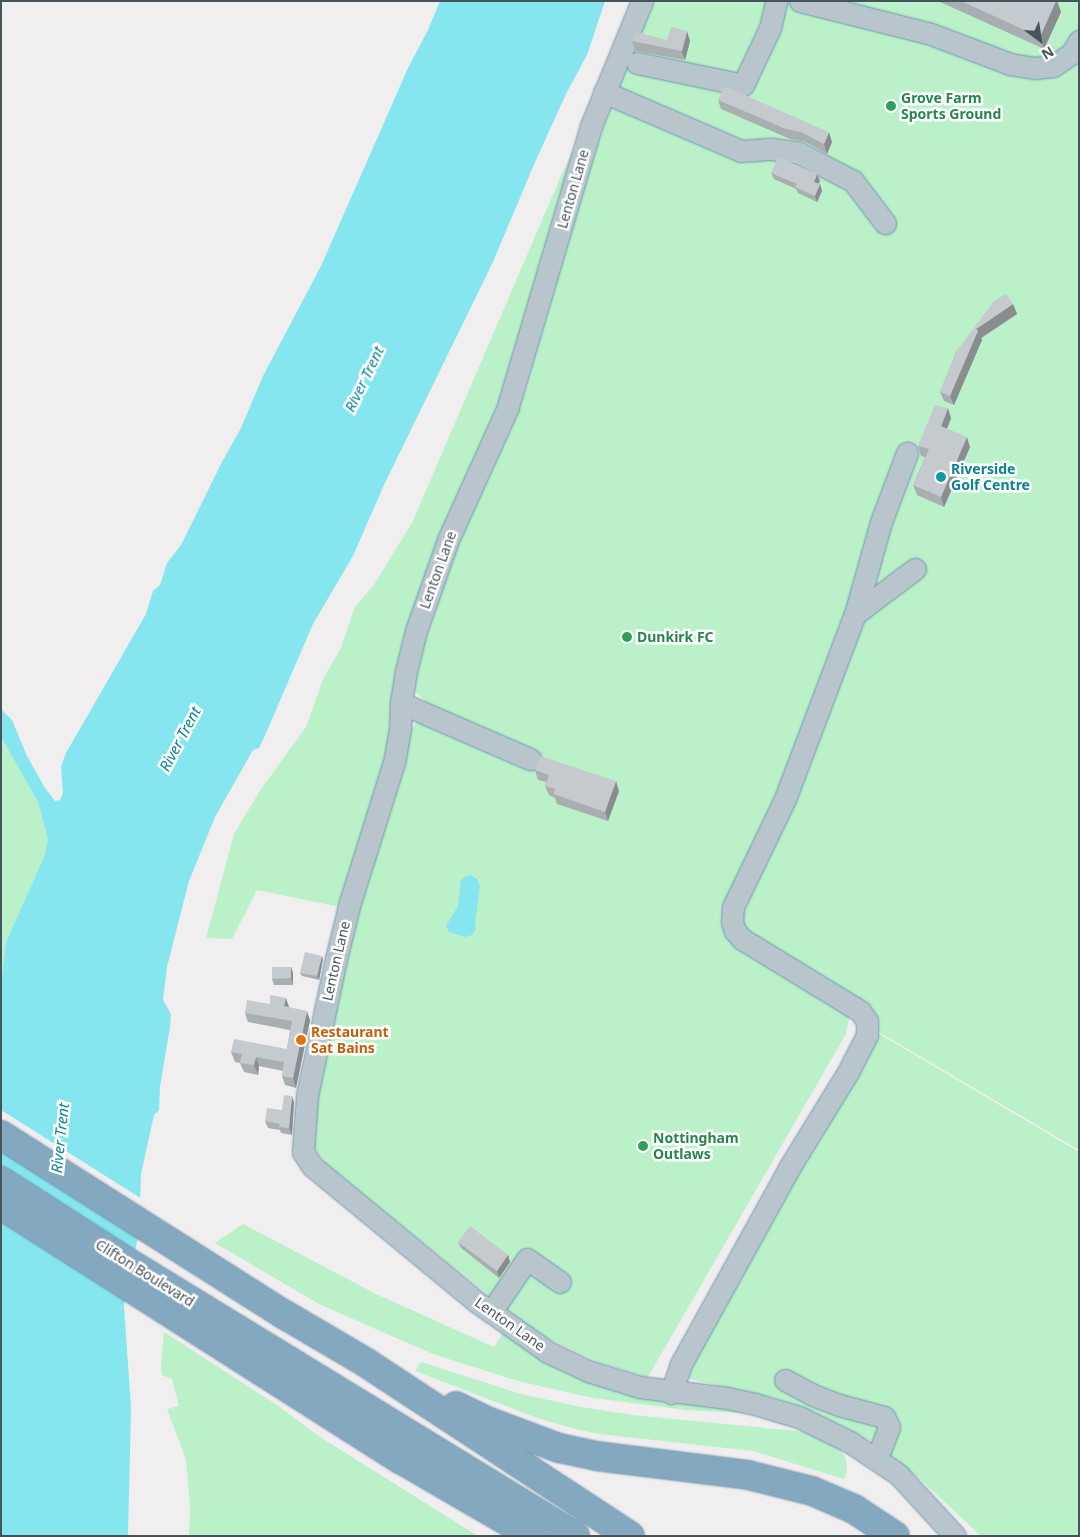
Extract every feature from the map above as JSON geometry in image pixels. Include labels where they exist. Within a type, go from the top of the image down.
[{"type":"highway","points":[[1,1135],[284,1315],[364,1362],[627,1533]]},
{"type":"highway","name":"Clifton Boulevard","points":[[1,1181],[284,1372]]},
{"type":"highway","name":"Clifton Boulevard","points":[[1,1206],[284,1372]]},
{"type":"highway","points":[[364,1362],[487,1421],[559,1448],[596,1456],[748,1475],[812,1491],[854,1509],[895,1536]]},
{"type":"highway","points":[[284,1372],[508,1536]]},
{"type":"highway","points":[[284,1372],[576,1536]]},
{"type":"highway","points":[[402,1460],[533,1536]]},
{"type":"street","name":"Lenton Lane","points":[[642,1],[591,126],[508,407],[448,540],[416,631],[400,703],[400,729],[394,762],[350,902],[334,968],[307,1096],[303,1152],[312,1166],[490,1312],[548,1352],[588,1371],[640,1387],[671,1393],[736,1400],[799,1418],[850,1442],[898,1474],[955,1536]]},
{"type":"street","points":[[637,63],[743,85],[770,28],[776,1]]},
{"type":"street","points":[[800,1],[931,34],[1010,64],[1034,68],[1053,66],[1072,53],[1079,41]]},
{"type":"street","points":[[607,84],[741,151],[772,149],[799,152],[853,181],[885,223]]},
{"type":"street","points":[[671,1393],[667,1367],[670,1356],[853,1035],[860,1011],[742,939],[735,931],[732,922],[733,907],[785,799],[855,614],[881,522],[907,453]]},
{"type":"street","points":[[855,614],[915,569]]},
{"type":"street","points":[[400,703],[530,759]]},
{"type":"street","points":[[490,1312],[527,1259],[560,1282]]},
{"type":"street","points":[[785,1380],[813,1395],[839,1405],[884,1417],[889,1427],[877,1459]]},
{"type":"green space","points":[[635,1],[1079,1],[1079,1150],[850,1015],[846,1034],[648,1377],[598,1362],[536,1333],[325,1164],[309,1138],[331,1014],[356,916],[411,729],[418,721],[425,701],[411,687],[416,659],[445,565],[524,394],[588,170],[623,73]]},
{"type":"green space","points":[[582,140],[511,375],[439,547],[389,750],[345,908],[257,890],[232,939],[206,938],[234,834],[259,792],[306,727],[324,677],[340,650],[355,607],[373,586],[412,523],[561,176],[571,154]]},
{"type":"green space","points":[[3,740],[38,802],[48,840],[44,857],[6,942],[1,983],[1,741]]},
{"type":"green space","points":[[878,1033],[1079,1152],[1079,1536],[981,1536],[919,1478],[868,1439],[821,1416],[775,1398],[689,1379],[690,1365],[736,1277]]},
{"type":"green space","points":[[243,1224],[376,1294],[494,1347],[505,1329],[558,1361],[777,1415],[686,1410],[593,1398],[518,1381],[433,1354],[319,1304],[215,1243]]},
{"type":"green space","points":[[164,1332],[277,1405],[320,1437],[478,1536],[189,1536],[190,1506],[186,1459],[167,1409],[179,1406],[172,1379],[162,1375],[161,1362]]},
{"type":"green space","points":[[421,1362],[521,1394],[581,1407],[633,1415],[806,1432],[841,1450],[846,1459],[847,1472],[844,1479],[753,1451],[599,1434],[575,1429],[537,1418],[415,1371]]},
{"type":"water","name":"River Trent","points":[[440,1],[605,1],[587,55],[566,94],[536,160],[492,264],[383,487],[353,556],[313,624],[259,748],[253,750],[215,817],[189,881],[167,967],[163,1000],[171,1014],[170,1027],[160,1087],[159,1110],[154,1115],[141,1174],[139,1232],[124,1306],[131,1408],[128,1536],[1,1536],[1,983],[6,942],[44,857],[48,840],[38,802],[1,737],[1,709],[12,720],[27,756],[45,788],[55,801],[60,800],[63,793],[61,767],[66,753],[146,614],[153,591],[160,585],[167,563],[181,545],[241,428],[263,376],[321,266],[408,68],[428,30]]},
{"type":"water","points":[[471,875],[477,879],[480,887],[475,922],[476,929],[472,935],[465,937],[449,932],[446,926],[458,906],[461,880]]},
{"type":"pier","points":[[1,1110],[142,1199],[142,1232],[1,1149]]},
{"type":"building","points":[[961,1],[1056,1],[1040,37]]},
{"type":"building","points":[[671,27],[687,31],[682,51],[632,41],[636,32],[667,40]]},
{"type":"building","points":[[724,86],[829,132],[824,144],[801,132],[786,129],[718,100]]},
{"type":"building","points":[[778,157],[817,174],[814,182],[820,184],[815,196],[795,187],[797,184],[771,173]]},
{"type":"building","points":[[1006,294],[1013,304],[976,329],[978,331],[950,396],[940,392],[956,352],[994,301]]},
{"type":"building","points":[[935,405],[948,408],[941,426],[967,437],[941,497],[913,485],[929,449],[918,446]]},
{"type":"building","points":[[540,756],[616,781],[605,812],[554,794],[555,789],[545,786],[549,775],[535,770]]},
{"type":"building","points":[[305,952],[322,956],[317,976],[300,973]]},
{"type":"building","points":[[272,967],[291,967],[291,978],[272,979]]},
{"type":"building","points":[[270,995],[286,998],[284,1006],[307,1011],[293,1078],[282,1076],[284,1062],[256,1057],[254,1065],[240,1063],[242,1054],[231,1052],[234,1039],[287,1049],[292,1021],[245,1013],[247,1000],[270,1004]]},
{"type":"building","points":[[284,1095],[292,1096],[289,1128],[279,1127],[280,1124],[265,1121],[267,1108],[282,1110]]},
{"type":"building","points":[[470,1226],[508,1255],[497,1271],[458,1242]]},
{"type":"place","name":"Grove Farm Sports Ground","points":[[891,106]]},
{"type":"place","name":"Riverside Golf Centre","points":[[941,477]]},
{"type":"place","name":"Dunkirk FC","points":[[627,637]]},
{"type":"place","name":"Restaurant Sat Bains","points":[[301,1040]]},
{"type":"place","name":"Nottingham Outlaws","points":[[643,1146]]}]
